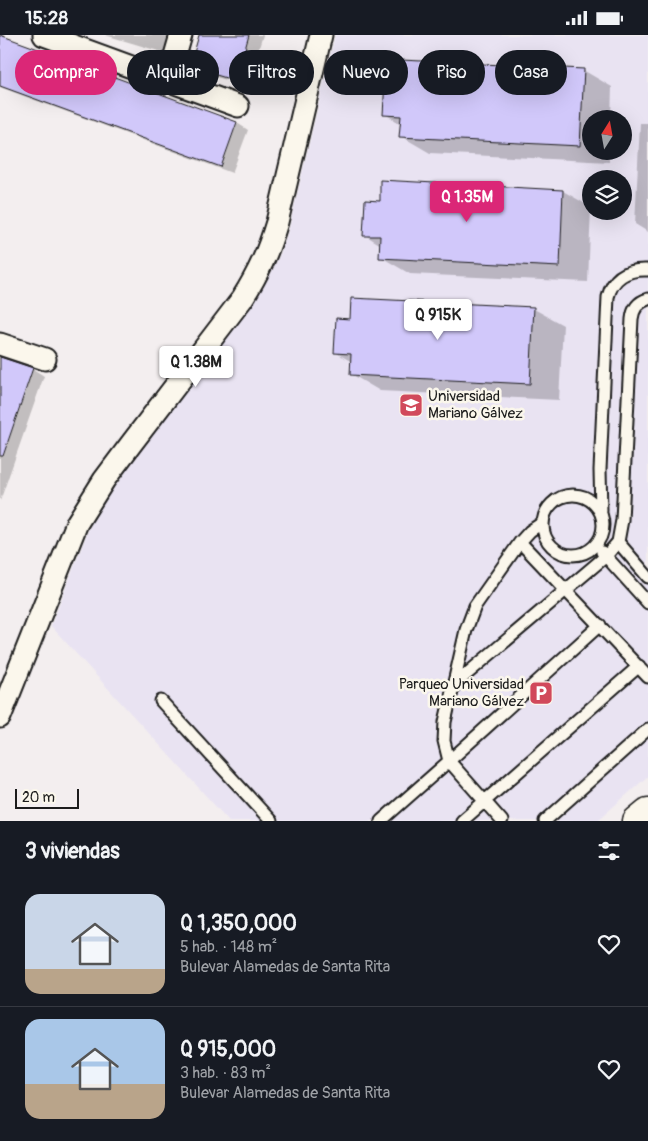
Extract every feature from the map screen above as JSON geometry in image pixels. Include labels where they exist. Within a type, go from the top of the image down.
[{"type":"main road","points":[[637,821],[648,812]]},
{"type":"street","points":[[177,50],[181,35]]},
{"type":"street","points":[[0,717],[77,523],[104,480],[242,299],[269,250],[321,35]]},
{"type":"street","points":[[48,36],[127,65]]},
{"type":"street","points":[[208,95],[238,106]]},
{"type":"street","points":[[0,344],[45,359]]},
{"type":"lane","points":[[601,511],[595,503],[586,497],[576,494],[566,495],[557,499],[545,513],[542,523],[548,542],[564,554],[584,553],[596,545],[603,531],[600,470],[608,297],[610,289],[619,276],[632,270],[648,270]]},
{"type":"lane","points":[[455,684],[606,555],[618,541],[622,519],[632,319],[639,304],[648,299]]},
{"type":"lane","points":[[502,821],[449,761],[444,741],[445,722],[466,630],[475,606],[520,542],[530,531],[542,523]]},
{"type":"lane","points":[[618,541],[648,577]]},
{"type":"lane","points":[[520,542],[648,677]]},
{"type":"lane","points":[[596,545],[648,603]]},
{"type":"lane","points":[[381,821],[600,625]]},
{"type":"lane","points":[[462,821],[639,666]]},
{"type":"lane","points":[[160,701],[271,821]]},
{"type":"lane","points":[[545,821],[648,729]]},
{"type":"shaded area","name":"Universidad Mariano Gálvez","points":[[335,35],[648,35],[648,776],[597,821],[229,821],[51,626],[95,513],[255,298],[271,273],[289,228],[324,81],[324,95],[408,95],[408,50],[331,50]]},
{"type":"building","points":[[0,35],[41,50],[15,50],[15,91],[0,86]]},
{"type":"building","points":[[199,35],[249,35],[245,50],[229,50],[229,79],[219,76],[219,50],[195,50]]},
{"type":"building","points":[[408,60],[418,61],[418,95],[485,95],[485,64],[495,65],[495,95],[567,95],[567,68],[584,69],[580,146],[399,137],[401,116],[383,115],[384,95],[408,95]]},
{"type":"building","points":[[117,78],[127,82],[127,95],[163,95],[237,122],[221,167],[25,95],[117,95]]},
{"type":"building","points":[[380,180],[563,190],[560,267],[379,258],[380,236],[363,236],[365,200],[380,201]]},
{"type":"building","points":[[351,298],[534,307],[530,384],[350,375],[351,354],[334,353],[336,318],[350,319]]},
{"type":"building","points":[[0,357],[33,368],[3,456],[0,456]]},
{"type":"place","name":"Universidad Mariano Gálvez","points":[[411,405]]},
{"type":"place","name":"Parqueo Universidad Mariano Gálvez","points":[[541,693]]}]
